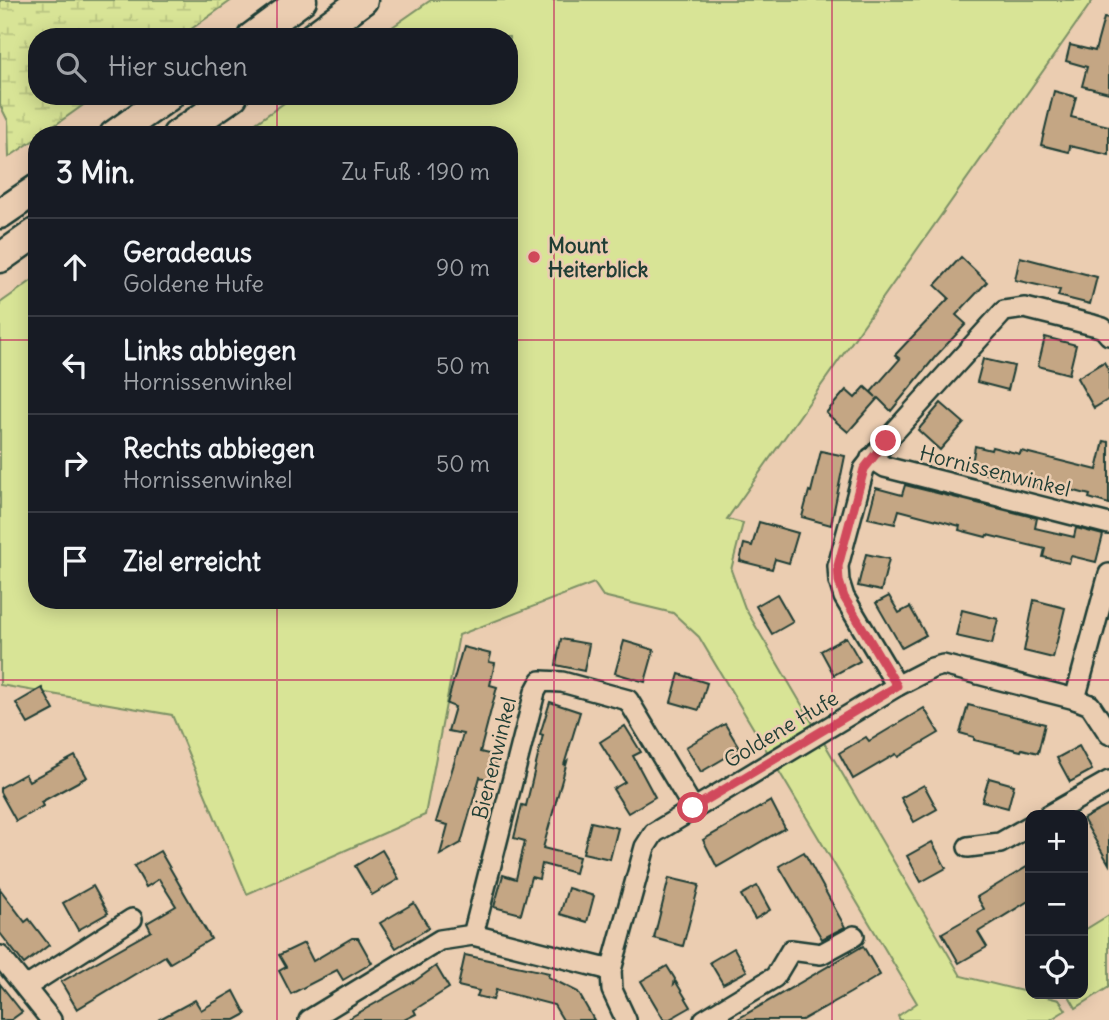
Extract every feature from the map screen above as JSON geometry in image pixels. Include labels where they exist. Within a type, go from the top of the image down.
[{"type":"highway","points":[[264,28],[302,0]]},
{"type":"highway","points":[[325,28],[363,0]]},
{"type":"highway","points":[[127,126],[156,105]]},
{"type":"highway","points":[[190,126],[220,105]]},
{"type":"highway","points":[[0,215],[28,195]]},
{"type":"highway","points":[[0,258],[28,238]]},
{"type":"street","name":"Hornissenwinkel","points":[[897,686],[844,597],[839,581],[838,566],[860,482],[871,458],[1004,311],[1025,308],[1103,328],[1109,335]]},
{"type":"street","name":"Hornissenwinkel","points":[[871,458],[886,467],[1109,524]]},
{"type":"street","points":[[1075,699],[1109,574]]},
{"type":"street","name":"Goldene Hufe","points":[[626,1020],[612,989],[611,970],[649,838],[693,808],[897,686],[943,665],[1090,705],[1109,734]]},
{"type":"street","name":"Bienenwinkel","points":[[473,935],[535,692],[541,681],[562,681],[628,699],[693,808]]},
{"type":"street","points":[[1058,810],[1109,782]]},
{"type":"street","points":[[968,847],[1000,843],[1025,829]]},
{"type":"street","points":[[26,987],[132,919]]},
{"type":"street","points":[[309,1020],[440,940],[473,935],[611,970]]},
{"type":"street","points":[[704,1020],[775,976],[791,950],[821,954],[854,936]]},
{"type":"street","points":[[0,957],[51,1020]]},
{"type":"green space","points":[[0,0],[232,0],[193,28],[28,28],[28,105],[83,105],[54,126],[28,126],[28,144],[9,157],[8,121],[0,105]]},
{"type":"green space","points":[[431,0],[1093,0],[727,519],[743,523],[731,570],[745,608],[961,976],[1025,992],[1025,999],[1059,1000],[1066,1010],[1050,1020],[900,1020],[898,1016],[917,1003],[699,637],[673,613],[603,596],[594,583],[459,635],[425,815],[247,894],[172,715],[0,685],[0,303],[28,283],[28,609],[518,609],[518,126],[252,126],[281,105],[518,105],[518,28],[391,28]]},
{"type":"green space","points":[[1109,915],[1109,987],[1076,1008],[1071,999],[1088,999],[1088,928]]},
{"type":"building","points":[[1104,18],[1109,19],[1109,93],[1082,86],[1087,67],[1066,61],[1070,45],[1095,51]]},
{"type":"building","points":[[1054,91],[1076,97],[1071,117],[1109,126],[1109,155],[1070,146],[1069,152],[1041,145]]},
{"type":"building","points":[[961,257],[987,282],[956,315],[966,324],[891,411],[878,398],[848,432],[826,413],[846,390],[855,398],[865,387],[876,397],[871,392],[900,359],[895,355],[949,298],[935,285]]},
{"type":"building","points":[[1020,257],[1097,277],[1090,304],[1058,296],[1060,290],[1015,280]]},
{"type":"building","points":[[1045,337],[1076,345],[1069,374],[1038,366]]},
{"type":"building","points":[[983,359],[1014,366],[1008,390],[977,382]]},
{"type":"building","points":[[1104,362],[1109,371],[1109,399],[1094,408],[1077,378]]},
{"type":"building","points":[[941,403],[964,423],[940,450],[918,430]]},
{"type":"building","points":[[1104,441],[1109,442],[1109,504],[1089,498],[1090,495],[1037,481],[1036,487],[971,470],[975,446],[1020,454],[1021,451],[1097,470]]},
{"type":"building","points":[[821,451],[845,456],[831,525],[802,517]]},
{"type":"building","points":[[905,485],[1037,518],[1035,528],[1074,537],[1076,528],[1103,535],[1096,562],[1071,556],[1069,563],[1043,557],[1045,549],[959,530],[960,526],[899,510],[895,524],[868,518],[876,488],[902,495]]},
{"type":"building","points":[[759,522],[798,533],[789,563],[775,559],[772,569],[740,561],[744,544],[752,546]]},
{"type":"building","points":[[866,554],[889,559],[881,591],[858,586]]},
{"type":"building","points":[[777,594],[793,622],[772,634],[756,606]]},
{"type":"building","points":[[889,596],[899,613],[910,607],[926,635],[902,648],[876,603]]},
{"type":"building","points":[[1034,600],[1065,608],[1053,658],[1024,651]]},
{"type":"building","points":[[962,610],[998,619],[992,644],[956,636]]},
{"type":"building","points":[[846,637],[860,661],[834,675],[821,651]]},
{"type":"building","points":[[561,639],[589,644],[584,671],[556,665]]},
{"type":"building","points":[[624,641],[654,650],[645,682],[615,673]]},
{"type":"building","points":[[463,647],[491,654],[489,662],[495,663],[490,685],[497,687],[480,752],[497,756],[490,780],[480,777],[461,843],[440,855],[448,825],[436,822],[463,734],[448,731],[455,707],[447,704]]},
{"type":"building","points":[[679,674],[707,683],[699,710],[671,702]]},
{"type":"building","points":[[42,688],[54,710],[28,724],[16,703]]},
{"type":"building","points":[[550,702],[580,712],[543,848],[579,857],[575,873],[542,864],[539,879],[531,877],[521,914],[494,907],[503,875],[516,879],[525,841],[514,838],[522,805],[526,806],[543,735],[540,734]]},
{"type":"building","points":[[968,705],[1045,724],[1038,753],[974,740],[974,737],[960,733]]},
{"type":"building","points":[[924,708],[939,733],[853,779],[839,753],[866,737],[869,741]]},
{"type":"building","points":[[725,724],[740,749],[701,772],[686,747]]},
{"type":"building","points":[[625,726],[641,752],[633,756],[655,797],[628,813],[613,789],[625,782],[600,742]]},
{"type":"building","points":[[1079,746],[1092,770],[1070,782],[1057,758]]},
{"type":"building","points":[[75,756],[87,777],[41,802],[43,806],[16,821],[0,788],[25,774],[29,781]]},
{"type":"building","points":[[989,778],[1014,785],[1008,808],[982,801]]},
{"type":"building","points":[[924,785],[937,809],[914,822],[901,798]]},
{"type":"building","points":[[771,801],[785,828],[717,867],[703,840]]},
{"type":"building","points":[[1109,805],[1109,864],[1088,828],[1088,816]]},
{"type":"building","points":[[591,822],[618,828],[610,859],[583,853]]},
{"type":"building","points":[[932,842],[946,868],[921,882],[907,856]]},
{"type":"building","points":[[382,850],[399,879],[372,895],[355,866]]},
{"type":"building","points":[[160,851],[211,939],[170,963],[165,956],[77,1009],[61,982],[151,931],[147,923],[176,906],[159,879],[146,887],[134,866]]},
{"type":"building","points":[[804,852],[845,927],[822,939],[779,866]]},
{"type":"building","points":[[1025,868],[1025,903],[978,932],[987,947],[959,963],[942,933],[984,909],[977,897]]},
{"type":"building","points":[[669,878],[699,885],[683,946],[654,938]]},
{"type":"building","points":[[93,886],[108,913],[78,930],[63,903]]},
{"type":"building","points":[[757,886],[770,910],[755,919],[741,895]]},
{"type":"building","points":[[568,888],[594,896],[587,922],[560,914]]},
{"type":"building","points":[[0,889],[25,922],[29,919],[49,945],[24,964],[0,933]]},
{"type":"building","points":[[414,903],[429,928],[396,948],[380,923]]},
{"type":"building","points":[[352,938],[358,938],[372,963],[343,980],[337,970],[291,994],[279,971],[286,967],[279,955],[304,943],[313,961]]},
{"type":"building","points":[[863,946],[880,975],[850,993],[802,1020],[736,1020]]},
{"type":"building","points":[[734,948],[747,971],[723,984],[710,962]]},
{"type":"building","points":[[465,955],[549,973],[548,977],[578,992],[594,1020],[563,1020],[554,1005],[496,990],[493,1000],[477,996],[479,991],[458,986]]},
{"type":"building","points":[[436,966],[449,988],[414,1010],[416,1014],[404,1020],[346,1020],[415,981]]},
{"type":"building","points":[[667,966],[675,979],[674,984],[676,982],[691,1007],[664,1020],[641,981]]},
{"type":"building","points":[[0,984],[22,1012],[11,1020],[0,1020]]},
{"type":"building","points":[[234,991],[246,1014],[235,1020],[158,1020],[195,1000],[201,1010]]},
{"type":"place","name":"Mount Heiterblick","points":[[534,257]]},
{"type":"route","points":[[693,808],[897,686],[844,597],[838,566],[864,469],[886,441]]}]
